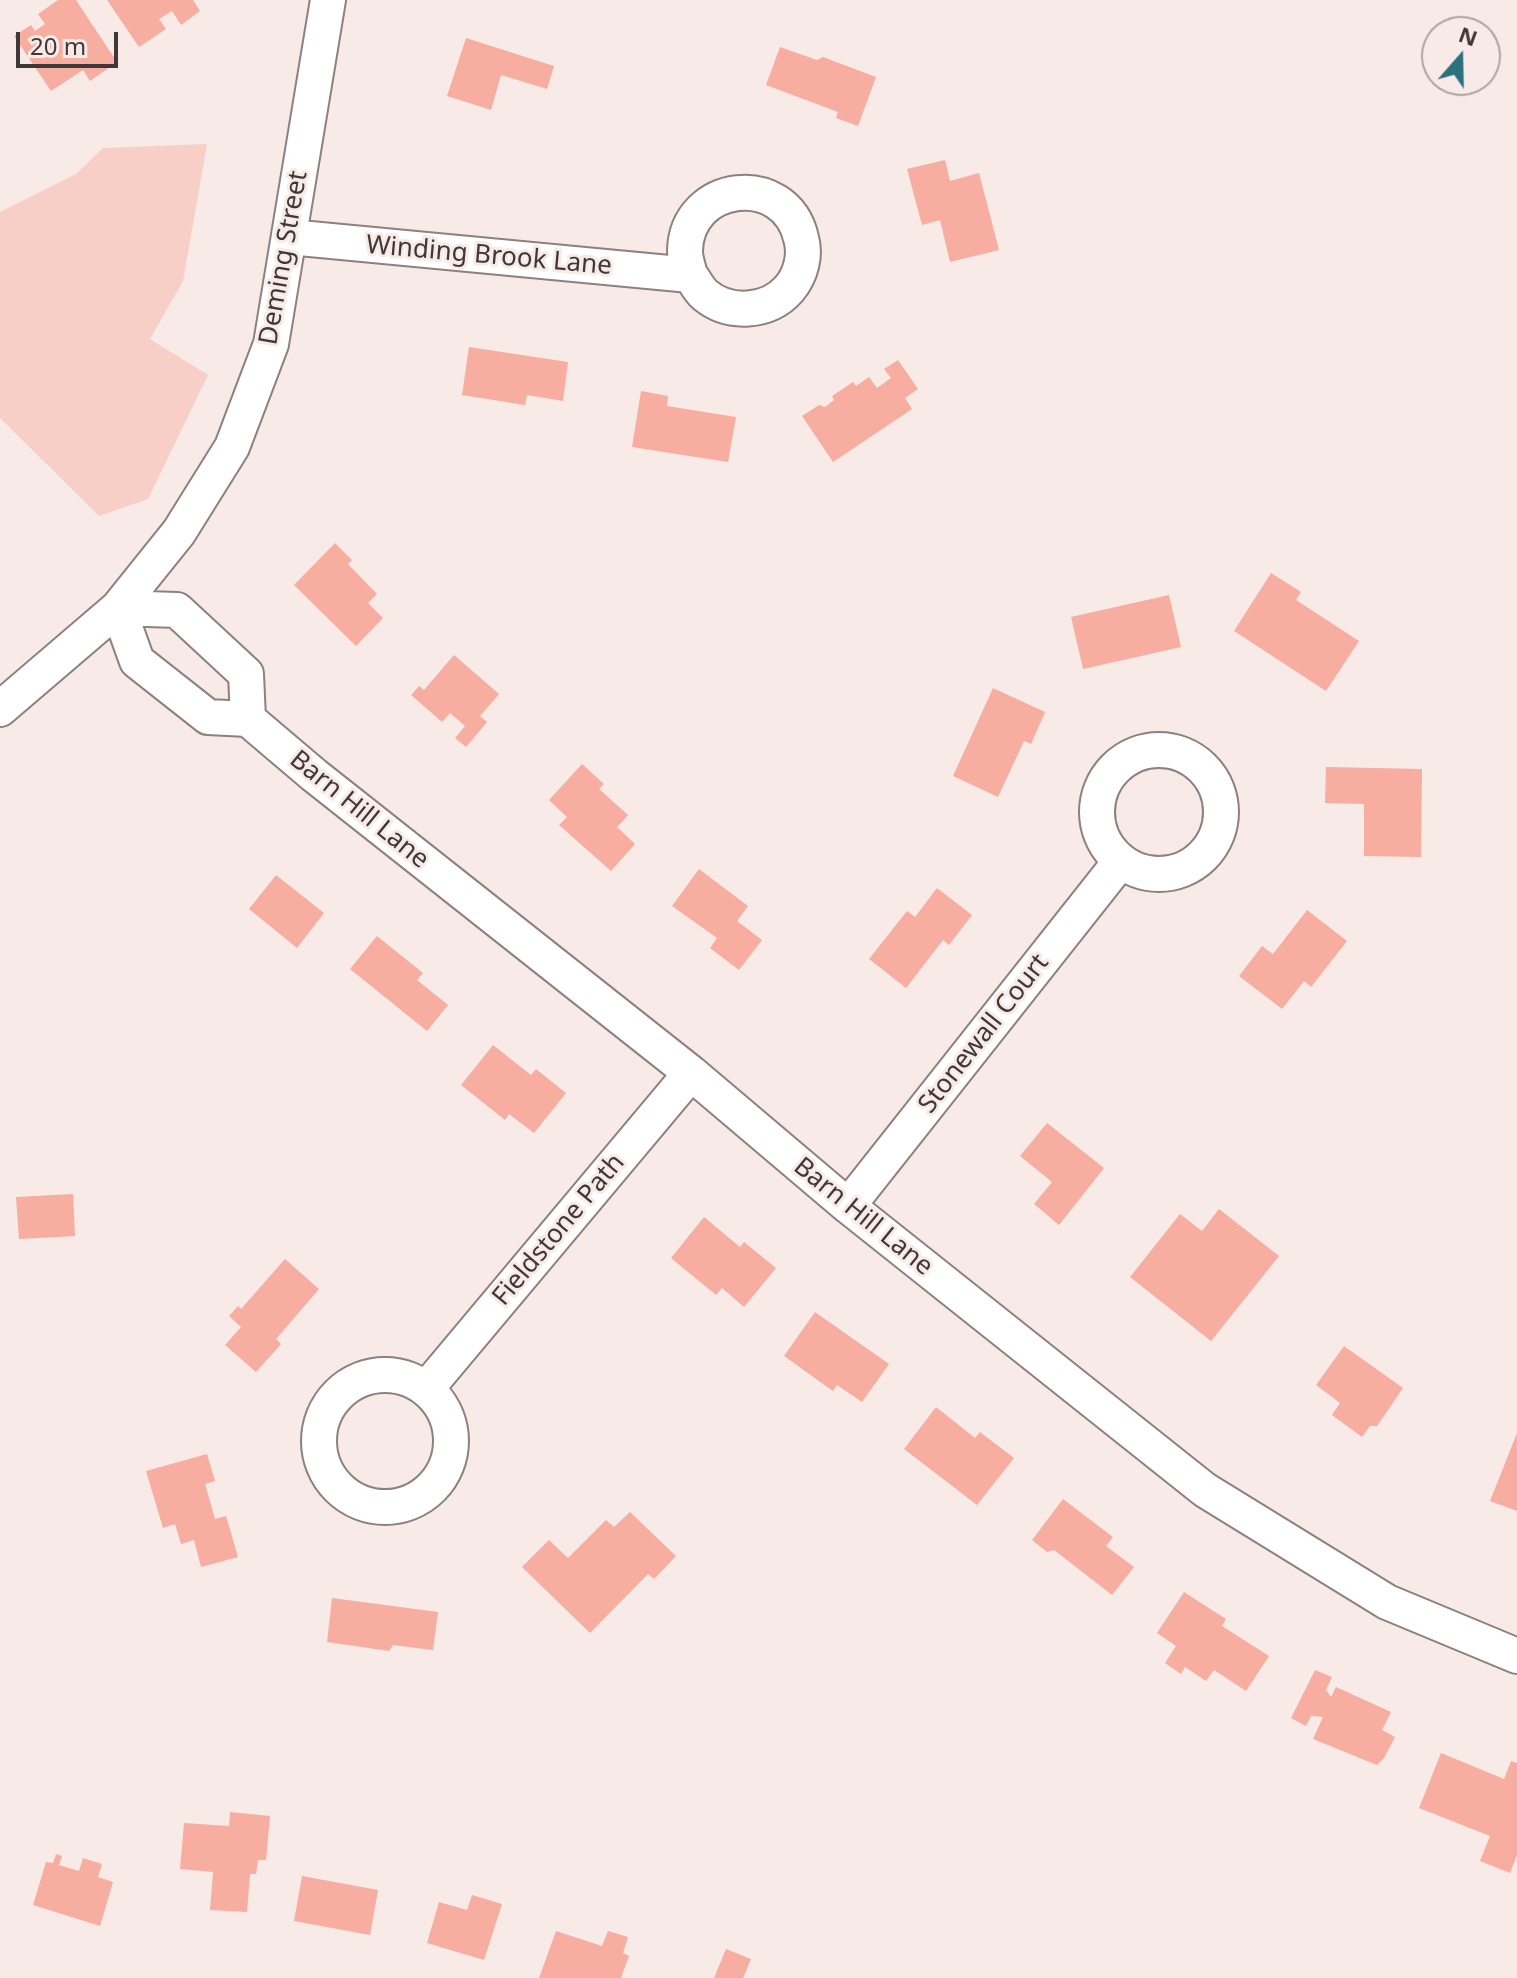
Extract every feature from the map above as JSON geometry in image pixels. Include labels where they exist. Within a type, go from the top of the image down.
[{"type":"street","name":"Deming Street","points":[[0,709],[118,608],[179,532],[232,447],[271,344],[328,0]]},
{"type":"street","name":"Winding Brook Lane","points":[[289,237],[690,275]]},
{"type":"street","points":[[118,608],[177,610],[246,674],[248,719],[208,717],[137,661],[118,608]]},
{"type":"street","name":"Barn Hill Lane","points":[[248,719],[326,785],[691,1073],[848,1206],[1205,1490],[1387,1602],[1517,1656]]},
{"type":"street","name":"Stonewall Court","points":[[848,1206],[1120,862]]},
{"type":"street","name":"Fieldstone Path","points":[[427,1388],[691,1073]]},
{"type":"shaded area","points":[[207,144],[183,281],[150,339],[208,375],[148,499],[99,516],[0,418],[0,212],[76,174],[103,148]]},
{"type":"building","points":[[58,0],[76,0],[117,62],[90,81],[83,70],[51,91],[14,36],[31,25],[35,31],[45,24],[38,14]]},
{"type":"building","points":[[107,0],[193,0],[200,11],[181,25],[172,11],[159,19],[166,29],[139,47]]},
{"type":"building","points":[[466,38],[554,66],[547,89],[501,75],[491,110],[447,96]]},
{"type":"building","points":[[780,47],[817,60],[823,57],[876,77],[858,126],[836,118],[838,112],[766,85]]},
{"type":"building","points":[[945,160],[950,181],[979,173],[999,250],[950,262],[940,220],[922,225],[907,169]]},
{"type":"building","points":[[469,347],[568,362],[563,401],[527,395],[525,405],[462,395]]},
{"type":"building","points":[[898,360],[918,389],[905,398],[912,409],[833,462],[802,416],[819,405],[825,407],[834,400],[832,396],[853,382],[856,386],[869,377],[877,388],[891,378],[884,369]]},
{"type":"building","points":[[641,391],[668,396],[667,406],[736,417],[728,462],[632,447]]},
{"type":"building","points":[[335,543],[352,560],[348,564],[377,594],[368,603],[383,618],[356,646],[294,585]]},
{"type":"building","points":[[1271,573],[1301,592],[1296,600],[1359,641],[1326,691],[1234,631]]},
{"type":"building","points":[[1169,595],[1181,647],[1083,669],[1071,617]]},
{"type":"building","points":[[454,655],[499,694],[480,716],[487,722],[466,747],[455,738],[465,726],[450,713],[442,722],[411,695],[419,686],[424,690]]},
{"type":"building","points":[[993,688],[1045,712],[1031,744],[1024,741],[998,797],[953,776]]},
{"type":"building","points":[[582,764],[604,784],[599,789],[628,815],[617,827],[635,844],[611,871],[559,825],[567,817],[549,800]]},
{"type":"building","points":[[1326,767],[1422,769],[1421,857],[1364,856],[1364,804],[1325,803]]},
{"type":"building","points":[[699,869],[748,906],[737,921],[762,940],[739,970],[710,948],[717,938],[672,906]]},
{"type":"building","points":[[276,875],[324,913],[297,948],[249,909]]},
{"type":"building","points":[[937,888],[972,915],[949,945],[943,940],[906,988],[869,959],[907,911],[915,917]]},
{"type":"building","points":[[1307,910],[1347,941],[1311,987],[1304,981],[1282,1009],[1239,976],[1262,946],[1273,954]]},
{"type":"building","points":[[377,936],[423,973],[417,980],[448,1005],[427,1031],[350,969]]},
{"type":"building","points":[[493,1045],[531,1075],[536,1069],[566,1093],[534,1133],[509,1114],[505,1120],[461,1085]]},
{"type":"building","points":[[1047,1123],[1104,1168],[1059,1225],[1034,1204],[1052,1182],[1020,1156]]},
{"type":"building","points":[[73,1194],[75,1236],[19,1239],[16,1197]]},
{"type":"building","points":[[1219,1209],[1279,1256],[1211,1341],[1130,1277],[1180,1214],[1202,1231]]},
{"type":"building","points":[[704,1217],[740,1247],[744,1242],[776,1268],[744,1307],[722,1288],[716,1295],[671,1258]]},
{"type":"building","points":[[285,1259],[319,1289],[276,1339],[281,1344],[256,1372],[225,1345],[241,1327],[229,1316],[238,1306],[241,1309]]},
{"type":"building","points":[[815,1312],[889,1364],[862,1402],[837,1385],[833,1391],[784,1356]]},
{"type":"building","points":[[1344,1346],[1403,1388],[1377,1426],[1370,1426],[1362,1437],[1332,1415],[1340,1403],[1316,1385]]},
{"type":"building","points":[[936,1407],[975,1438],[980,1432],[1014,1458],[977,1505],[904,1449]]},
{"type":"building","points":[[1517,1433],[1517,1511],[1490,1501]]},
{"type":"building","points":[[207,1454],[215,1481],[205,1484],[215,1519],[226,1516],[238,1557],[201,1567],[194,1540],[181,1544],[175,1524],[163,1528],[146,1471]]},
{"type":"building","points":[[1063,1499],[1113,1537],[1106,1546],[1134,1567],[1112,1595],[1054,1550],[1047,1552],[1032,1540]]},
{"type":"building","points":[[630,1512],[676,1556],[654,1579],[648,1574],[590,1633],[522,1567],[549,1540],[568,1558],[606,1520],[614,1527]]},
{"type":"building","points":[[1184,1592],[1226,1619],[1222,1626],[1269,1656],[1246,1691],[1214,1670],[1206,1681],[1185,1667],[1181,1674],[1165,1663],[1176,1646],[1157,1633]]},
{"type":"building","points":[[332,1598],[438,1612],[433,1650],[393,1645],[389,1651],[327,1642]]},
{"type":"building","points":[[1315,1670],[1332,1677],[1326,1690],[1331,1697],[1336,1687],[1391,1712],[1382,1730],[1395,1737],[1377,1765],[1313,1739],[1323,1717],[1311,1716],[1306,1726],[1291,1718]]},
{"type":"building","points":[[1441,1753],[1504,1779],[1511,1761],[1517,1763],[1517,1855],[1510,1873],[1480,1861],[1490,1836],[1419,1808]]},
{"type":"building","points":[[230,1812],[270,1816],[266,1860],[258,1860],[256,1874],[250,1874],[247,1912],[210,1910],[213,1872],[180,1869],[184,1823],[229,1826]]},
{"type":"building","points":[[56,1854],[62,1856],[59,1865],[79,1871],[83,1858],[102,1864],[98,1877],[113,1882],[100,1926],[33,1905],[46,1862],[53,1863]]},
{"type":"building","points":[[302,1876],[378,1890],[370,1935],[294,1921]]},
{"type":"building","points":[[472,1895],[502,1904],[484,1960],[427,1943],[439,1902],[467,1910]]},
{"type":"building","points":[[556,1931],[602,1946],[608,1931],[628,1937],[623,1953],[629,1956],[621,1978],[539,1978]]},
{"type":"building","points":[[726,1949],[751,1959],[743,1978],[714,1978]]}]
